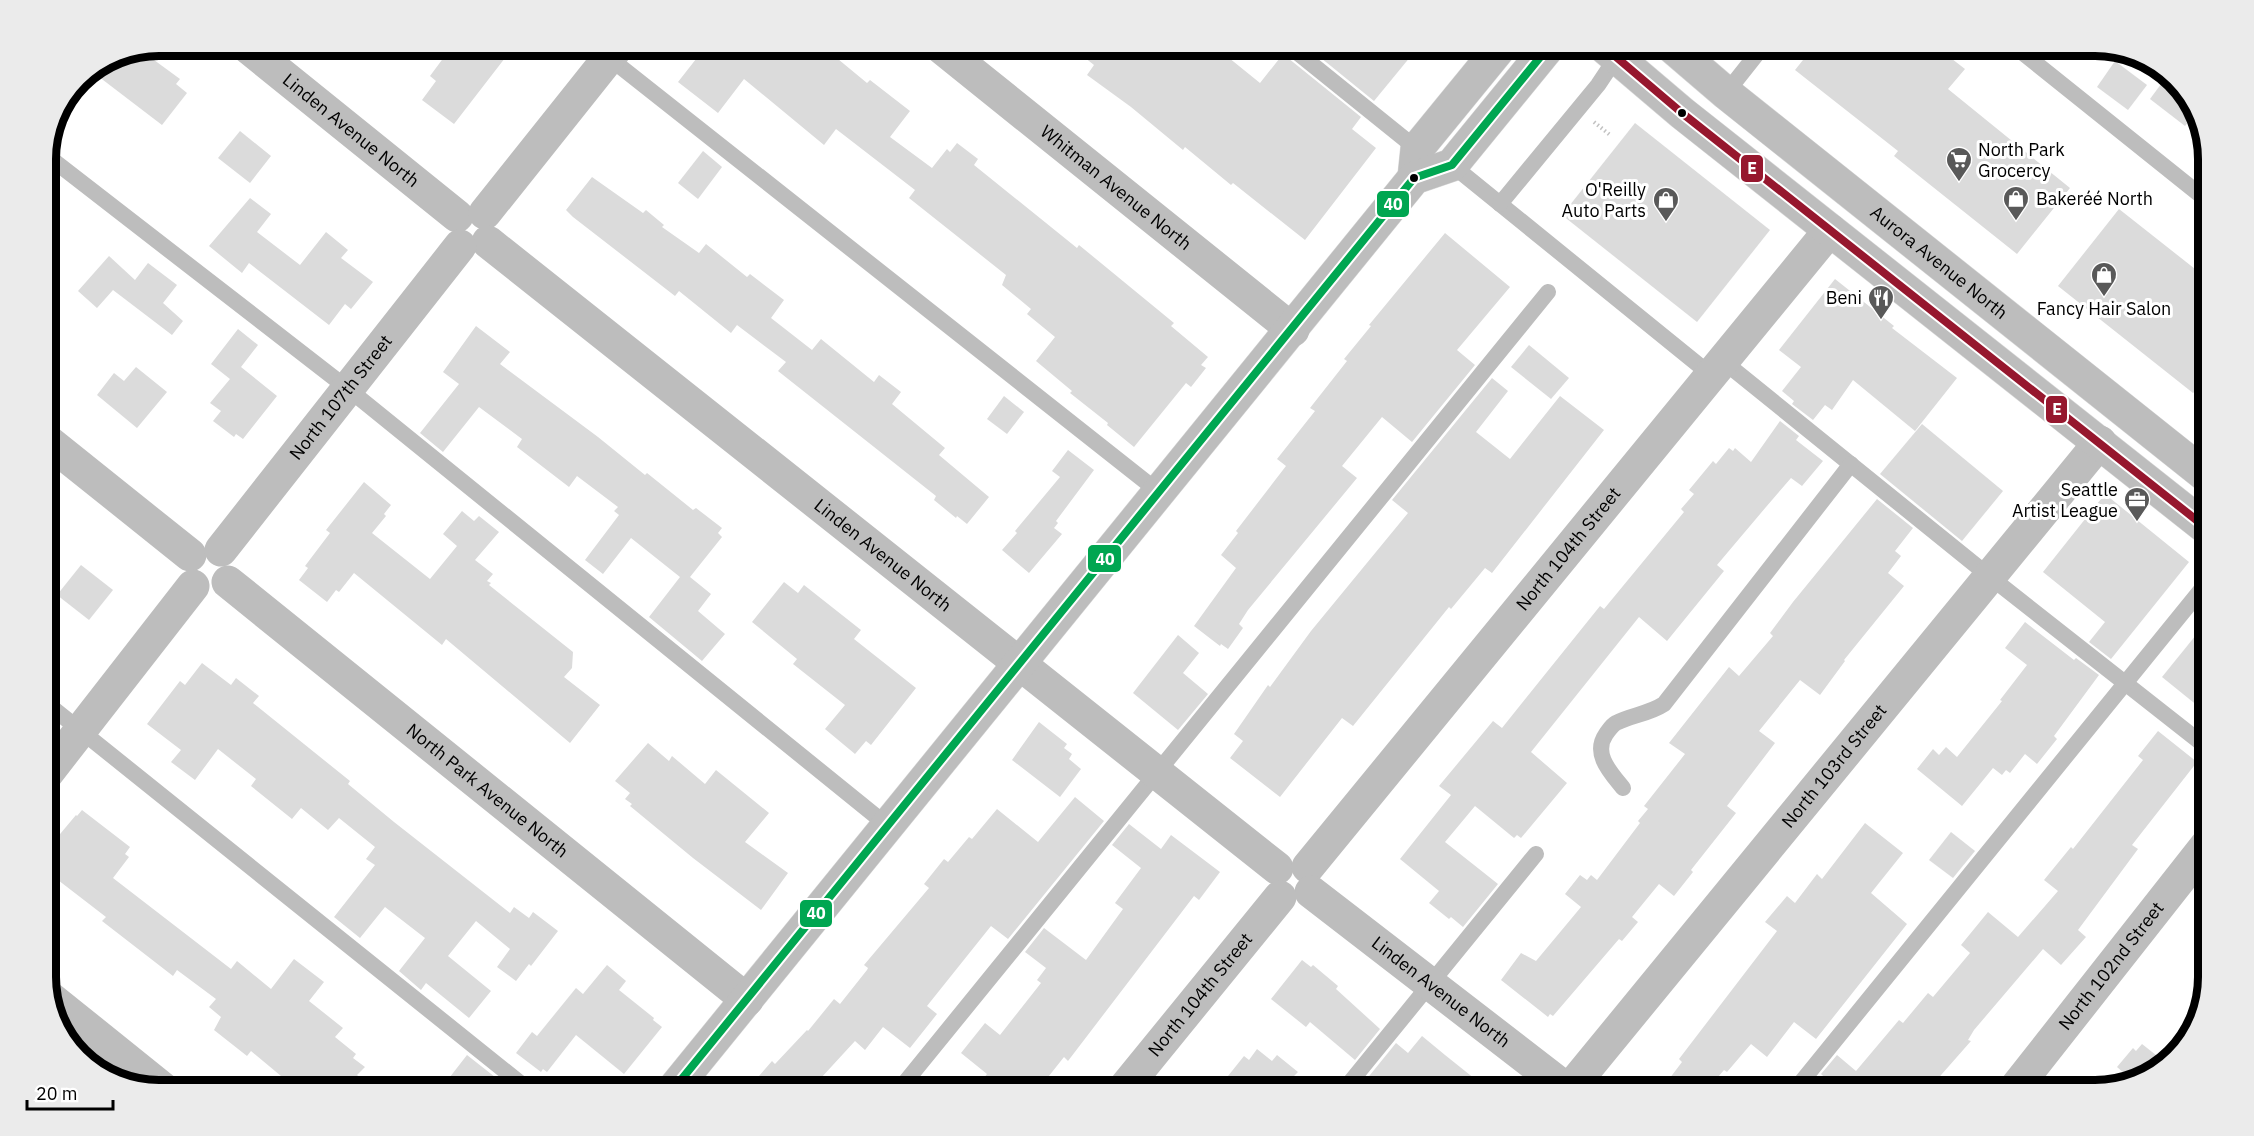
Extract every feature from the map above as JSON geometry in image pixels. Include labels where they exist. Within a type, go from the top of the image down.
[{"type":"main road","name":"Linden Avenue North","points":[[259,56],[1020,666],[1294,881],[1555,1080]]},
{"type":"main road","name":"North 107th Street","points":[[221,550],[473,229],[602,56]]},
{"type":"main road","name":"Whitman Avenue North","points":[[952,56],[1293,330]]},
{"type":"main road","points":[[681,1080],[1293,330],[1494,56]]},
{"type":"main road","points":[[1416,164],[1452,165],[1541,56]]},
{"type":"main road","points":[[1615,56],[1682,113],[2198,521]]},
{"type":"main road","name":"Aurora Avenue North","points":[[1683,56],[1726,93],[2198,469]]},
{"type":"main road","name":"North 104th Street","points":[[1131,1080],[1830,230]]},
{"type":"main road","name":"North 103rd Street","points":[[1578,1080],[2100,442]]},
{"type":"main road","points":[[56,449],[191,570],[201,591],[215,591],[228,582],[231,575],[230,559],[221,550],[203,546],[191,570],[82,731],[56,763]]},
{"type":"main road","name":"North Park Avenue North","points":[[228,582],[747,1000]]},
{"type":"main road","name":"North 102nd Street","points":[[2022,1080],[2198,856]]},
{"type":"main road","points":[[59,1005],[152,1080]]},
{"type":"lane","points":[[616,56],[1160,493]]},
{"type":"lane","points":[[1300,56],[1416,164]]},
{"type":"lane","points":[[1500,204],[1598,85],[1607,56]]},
{"type":"lane","points":[[1726,93],[1755,56]]},
{"type":"lane","points":[[2027,56],[2198,193]]},
{"type":"lane","points":[[56,163],[347,388],[888,826]]},
{"type":"lane","points":[[1452,165],[1717,368],[1851,464],[2198,740]]},
{"type":"lane","points":[[907,1080],[1548,292]]},
{"type":"lane","points":[[1623,788],[1603,761],[1601,750],[1604,738],[1614,724],[1654,710],[1664,704],[1851,464]]},
{"type":"lane","points":[[1803,1080],[2198,594]]},
{"type":"lane","points":[[56,711],[516,1080]]},
{"type":"lane","points":[[1352,1080],[1536,854]]},
{"type":"path","points":[[1588,118],[1610,135]]},
{"type":"building","points":[[149,56],[180,79],[176,84],[187,93],[162,125],[97,76],[125,61]]},
{"type":"building","points":[[445,56],[507,56],[454,124],[422,100],[436,81],[430,76]]},
{"type":"building","points":[[698,56],[834,56],[867,83],[870,80],[910,111],[890,137],[932,168],[947,149],[950,152],[957,143],[978,159],[974,165],[1077,248],[1079,245],[1174,323],[1171,326],[1208,357],[1201,365],[1206,368],[1191,387],[1186,383],[1134,447],[1036,361],[1055,337],[1027,314],[1031,309],[1002,285],[1006,275],[909,198],[915,190],[836,129],[824,145],[744,79],[718,113],[678,82]]},
{"type":"building","points":[[1083,56],[1227,56],[1260,83],[1281,56],[1285,56],[1361,117],[1352,129],[1376,148],[1305,240],[1233,183],[1231,185],[1185,147],[1183,150],[1131,107],[1087,75],[1094,65]]},
{"type":"building","points":[[1319,56],[1411,56],[1374,101]]},
{"type":"building","points":[[1806,56],[1948,56],[1965,69],[1948,89],[2070,188],[2017,254],[1894,156],[1898,151],[1795,70]]},
{"type":"building","points":[[2115,61],[2147,85],[2128,110],[2097,87]]},
{"type":"building","points":[[2164,81],[2181,101],[2190,119],[2185,126],[2150,99]]},
{"type":"building","name":"O'Reilly Auto Parts","points":[[1635,123],[1770,230],[1697,322],[1562,215]]},
{"type":"building","points":[[240,131],[271,156],[250,183],[218,158]]},
{"type":"building","points":[[703,151],[722,167],[698,199],[678,183]]},
{"type":"building","points":[[592,177],[643,213],[646,210],[664,225],[662,227],[699,253],[706,244],[747,277],[750,274],[784,300],[771,318],[812,350],[821,339],[874,382],[879,375],[901,392],[892,404],[945,448],[939,455],[989,497],[967,524],[934,500],[936,496],[778,371],[786,362],[737,325],[731,333],[679,291],[675,296],[573,217],[566,210]]},
{"type":"building","points":[[250,198],[271,214],[257,232],[300,265],[326,232],[348,250],[341,258],[373,282],[351,309],[345,304],[329,325],[249,263],[242,273],[209,246]]},
{"type":"building","points":[[2119,209],[2198,271],[2198,388],[2193,393],[2058,286]]},
{"type":"building","points":[[1445,233],[1510,287],[1457,350],[1475,365],[1412,442],[1382,417],[1342,466],[1357,478],[1248,610],[1239,624],[1243,628],[1228,649],[1221,644],[1220,646],[1194,626],[1236,568],[1221,555],[1238,533],[1236,531],[1286,466],[1277,459],[1315,411],[1310,408],[1347,361],[1344,359]]},
{"type":"building","points":[[109,256],[135,280],[148,263],[177,285],[163,303],[183,321],[172,335],[113,290],[97,308],[78,291]]},
{"type":"building","points":[[1835,279],[1894,326],[1892,328],[1957,378],[1915,431],[1853,380],[1832,410],[1825,405],[1813,420],[1792,404],[1794,401],[1782,391],[1801,367],[1779,350]]},
{"type":"building","points":[[476,326],[510,352],[500,364],[645,475],[647,473],[693,510],[696,508],[722,528],[718,533],[722,537],[690,577],[711,594],[698,611],[725,634],[702,661],[649,617],[680,577],[631,538],[603,574],[585,560],[619,515],[614,511],[618,507],[577,476],[569,487],[517,447],[522,439],[479,407],[443,452],[420,433],[459,384],[443,372]]},
{"type":"building","points":[[238,329],[258,345],[241,367],[277,396],[243,439],[236,434],[234,437],[213,421],[221,411],[210,403],[230,379],[211,364]]},
{"type":"building","points":[[1529,345],[1569,378],[1551,399],[1511,367]]},
{"type":"building","points":[[136,367],[167,392],[137,428],[97,395],[114,373],[124,381]]},
{"type":"building","points":[[1492,378],[1508,391],[1476,432],[1510,459],[1560,396],[1604,430],[1492,573],[1485,568],[1451,609],[1449,607],[1353,726],[1342,718],[1280,797],[1230,758],[1243,741],[1234,734],[1268,685],[1270,687],[1311,631],[1408,513],[1392,500]]},
{"type":"building","points":[[1004,396],[1024,412],[1007,434],[987,419]]},
{"type":"building","points":[[1780,421],[1799,436],[1796,440],[1823,461],[1802,486],[1791,478],[1717,565],[1724,571],[1667,641],[1639,617],[1531,752],[1567,783],[1521,838],[1517,835],[1514,838],[1475,806],[1445,842],[1498,884],[1463,927],[1451,917],[1449,919],[1429,903],[1439,891],[1400,859],[1451,795],[1439,786],[1493,721],[1502,728],[1600,606],[1604,609],[1684,512],[1681,509],[1694,494],[1689,490],[1713,461],[1716,464],[1729,448],[1733,451],[1735,448],[1751,462]]},
{"type":"building","points":[[1922,424],[2003,491],[1962,541],[1880,474]]},
{"type":"building","points":[[1068,450],[1094,470],[1056,521],[1058,523],[1054,528],[1062,534],[1029,573],[1002,550],[1060,477],[1052,471]]},
{"type":"building","points":[[364,482],[391,505],[384,514],[386,516],[372,533],[430,579],[457,546],[443,534],[462,511],[474,521],[479,516],[499,532],[475,560],[493,574],[487,581],[491,583],[489,585],[573,652],[572,668],[564,677],[600,705],[570,743],[446,639],[442,645],[354,573],[339,592],[336,590],[327,602],[299,580],[308,568],[305,566],[330,533],[326,530]]},
{"type":"building","points":[[2105,494],[2189,562],[2111,659],[2089,642],[2105,622],[2043,572]]},
{"type":"building","points":[[1877,499],[1913,528],[1895,551],[1901,556],[1888,573],[1904,586],[1844,660],[1820,695],[1800,680],[1759,731],[1775,743],[1727,806],[1736,813],[1691,870],[1693,872],[1674,896],[1659,884],[1632,917],[1638,922],[1622,941],[1619,939],[1553,1016],[1550,1014],[1548,1017],[1501,980],[1521,953],[1536,961],[1581,907],[1565,894],[1580,875],[1587,880],[1591,875],[1597,880],[1640,823],[1638,821],[1648,809],[1644,806],[1685,754],[1669,743],[1729,667],[1739,676],[1773,636],[1770,633],[1793,602]]},
{"type":"building","points":[[81,565],[113,590],[89,620],[57,595]]},
{"type":"building","points":[[784,582],[798,593],[804,585],[861,630],[854,639],[916,688],[871,745],[866,741],[855,754],[825,729],[845,705],[793,664],[797,659],[752,622]]},
{"type":"building","points":[[2025,622],[2074,660],[2076,658],[2099,675],[2054,736],[2057,739],[2037,764],[2025,754],[2010,773],[2006,770],[2002,775],[1993,768],[1962,806],[1917,769],[1933,749],[1939,755],[1946,747],[1957,757],[2002,701],[2000,700],[2027,665],[2005,648]]},
{"type":"building","points":[[1178,635],[1199,653],[1183,673],[1208,694],[1178,730],[1133,693]]},
{"type":"building","points":[[2196,635],[2198,637],[2198,706],[2162,677]]},
{"type":"building","points":[[202,663],[231,685],[236,678],[259,696],[253,703],[350,781],[348,784],[394,822],[510,913],[514,907],[529,918],[533,912],[558,931],[531,966],[529,964],[516,981],[497,967],[510,949],[476,921],[448,956],[491,991],[469,1018],[426,983],[421,990],[399,971],[425,938],[385,907],[360,938],[334,917],[375,865],[366,859],[375,847],[339,818],[328,830],[301,808],[292,819],[251,786],[256,779],[218,749],[195,780],[171,762],[181,750],[147,724],[180,681],[185,685]]},
{"type":"building","points":[[1039,722],[1067,744],[1064,748],[1072,754],[1069,759],[1081,769],[1060,797],[1012,760]]},
{"type":"building","points":[[2158,731],[2197,762],[2132,845],[2138,849],[2078,930],[2086,937],[2061,965],[2043,949],[1974,1030],[1968,1040],[1971,1041],[1937,1080],[1827,1080],[1821,1074],[1837,1055],[1856,1071],[1899,1020],[1903,1023],[1928,993],[1933,997],[1970,953],[1961,945],[1988,912],[2018,937],[2058,891],[2044,880],[2071,847],[2073,849],[2143,760],[2138,756]]},
{"type":"building","points":[[648,743],[669,761],[672,756],[705,784],[716,770],[769,813],[745,842],[788,873],[761,910],[693,858],[630,806],[632,804],[625,799],[630,793],[615,781]]},
{"type":"building","points":[[1075,797],[1104,821],[1008,939],[991,926],[927,1006],[937,1014],[910,1048],[883,1027],[865,1050],[855,1041],[819,1080],[756,1080],[772,1061],[775,1064],[808,1031],[834,999],[840,1004],[867,970],[868,968],[864,965],[929,888],[924,884],[944,859],[948,862],[969,837],[972,839],[997,809],[1038,842]]},
{"type":"building","points":[[82,810],[130,847],[125,854],[129,857],[113,878],[231,969],[237,961],[271,989],[294,959],[324,982],[309,1001],[343,1028],[335,1037],[356,1054],[353,1058],[365,1067],[357,1075],[363,1080],[286,1080],[251,1051],[247,1056],[214,1030],[221,1017],[209,1007],[216,999],[177,970],[173,976],[102,921],[106,917],[56,878],[56,839]]},
{"type":"building","points":[[1865,823],[1903,853],[1871,893],[1907,924],[1816,1039],[1794,1022],[1767,1057],[1751,1044],[1727,1072],[1724,1070],[1715,1080],[1668,1080],[1682,1062],[1679,1059],[1777,931],[1765,922],[1787,896],[1795,903],[1817,874],[1822,879]]},
{"type":"building","points":[[1129,824],[1161,849],[1171,835],[1220,872],[1199,900],[1194,896],[1068,1061],[1064,1057],[1046,1080],[982,1080],[987,1074],[961,1053],[985,1023],[1000,1035],[1041,983],[1037,980],[1046,968],[1025,952],[1044,928],[1086,960],[1123,909],[1115,903],[1141,868],[1112,845]]},
{"type":"building","points":[[1951,832],[1975,851],[1953,878],[1929,860]]},
{"type":"building","points":[[1302,960],[1311,967],[1313,965],[1338,986],[1336,989],[1380,1029],[1355,1060],[1310,1022],[1306,1027],[1271,999]]},
{"type":"building","points":[[607,965],[626,981],[619,990],[662,1027],[624,1074],[576,1035],[547,1072],[543,1069],[541,1072],[516,1053],[532,1032],[537,1036],[576,988],[583,994]]},
{"type":"building","points":[[1422,1036],[1476,1080],[1366,1080],[1396,1043],[1408,1053]]},
{"type":"building","points":[[2142,1044],[2159,1058],[2147,1067],[2127,1076],[2117,1067],[2133,1048],[2136,1051]]},
{"type":"building","points":[[1257,1049],[1272,1061],[1277,1055],[1298,1072],[1292,1078],[1294,1080],[1225,1080],[1244,1056],[1249,1060]]},
{"type":"building","points":[[467,1055],[499,1080],[448,1080]]},
{"type":"transit line","name":"40","points":[[681,1080],[1414,178],[1452,165],[1541,56]]},
{"type":"transit line","name":"E","points":[[1615,56],[1682,113],[2198,521]]},
{"type":"place","name":"North Park Grocercy","points":[[1959,183]]},
{"type":"place","name":"Bakeréé North","points":[[2016,222]]},
{"type":"place","name":"O'Reilly Auto Parts","points":[[1666,223]]},
{"type":"place","name":"Fancy Hair Salon","points":[[2104,298]]},
{"type":"place","name":"Beni","points":[[1881,321]]},
{"type":"place","name":"Seattle Artist League","points":[[2137,523]]}]
